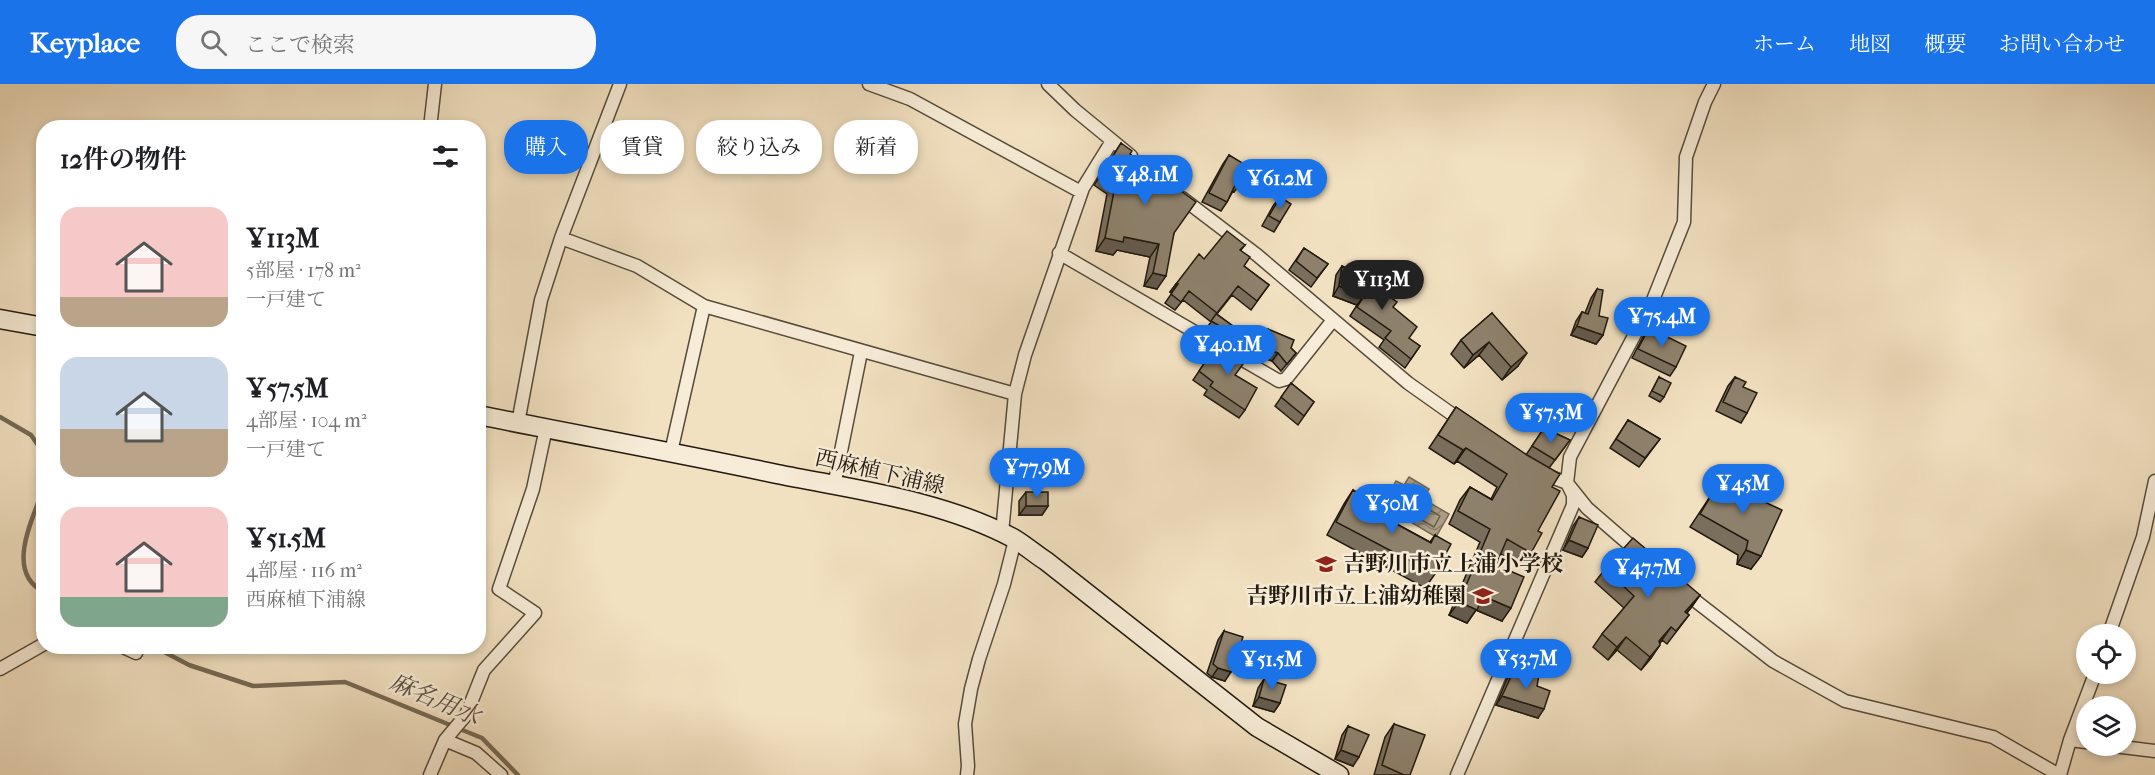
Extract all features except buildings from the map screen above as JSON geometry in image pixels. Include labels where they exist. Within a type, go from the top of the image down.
[{"type":"main road","points":[[0,319],[36,326]]},
{"type":"main road","name":"西麻植下浦線","points":[[486,417],[671,452],[946,511],[1008,536],[1046,561],[1257,727],[1339,775]]},
{"type":"street","points":[[431,120],[435,84]]},
{"type":"street","points":[[518,423],[541,300],[561,238],[620,84]]},
{"type":"street","points":[[869,84],[910,99],[1081,192]]},
{"type":"street","points":[[1048,84],[1137,162]]},
{"type":"street","points":[[1457,775],[1573,505],[1573,495],[1567,483],[1570,457],[1653,300],[1684,222],[1686,157],[1705,102],[1714,84]]},
{"type":"street","points":[[966,775],[968,766],[966,724],[971,689],[1004,584],[1015,394],[1025,355],[1081,192],[1112,141]]},
{"type":"street","points":[[1171,190],[1257,255],[1408,382],[1474,430]]},
{"type":"street","points":[[561,238],[637,266],[704,306],[1015,394]]},
{"type":"street","points":[[1059,253],[1279,381],[1286,379],[1333,320]]},
{"type":"street","points":[[671,452],[704,306]]},
{"type":"street","points":[[834,486],[861,352]]},
{"type":"street","points":[[430,775],[445,740],[466,715],[484,670],[535,613],[499,589],[533,489],[546,428]]},
{"type":"street","points":[[1530,467],[1547,477],[1567,483],[1587,508],[1648,561]]},
{"type":"street","points":[[2113,624],[2143,537],[2155,481]]},
{"type":"street","points":[[1675,584],[1773,661],[1845,701],[1993,737],[2060,775],[2070,740],[2091,684]]},
{"type":"street","points":[[0,669],[36,649]]},
{"type":"street","points":[[445,740],[476,753],[501,775]]},
{"type":"street","points":[[2070,740],[2076,741]]},
{"type":"street","points":[[2136,749],[2155,751]]},
{"type":"water","points":[[1409,477],[1429,489],[1423,499],[1449,514],[1436,537],[1382,505],[1396,481],[1404,485]]},
{"type":"waterway","name":"麻名用水","points":[[0,417],[31,435],[36,442]]},
{"type":"waterway","name":"麻名用水","points":[[36,510],[25,544],[24,558],[26,572],[36,586]]},
{"type":"waterway","name":"麻名用水","points":[[168,654],[189,665],[253,686],[345,682],[482,738],[518,775]]},
{"type":"place","name":"吉野川市立上浦小学校","points":[[1326,564]]},
{"type":"place","name":"吉野川市立上浦幼稚園","points":[[1483,596]]}]
